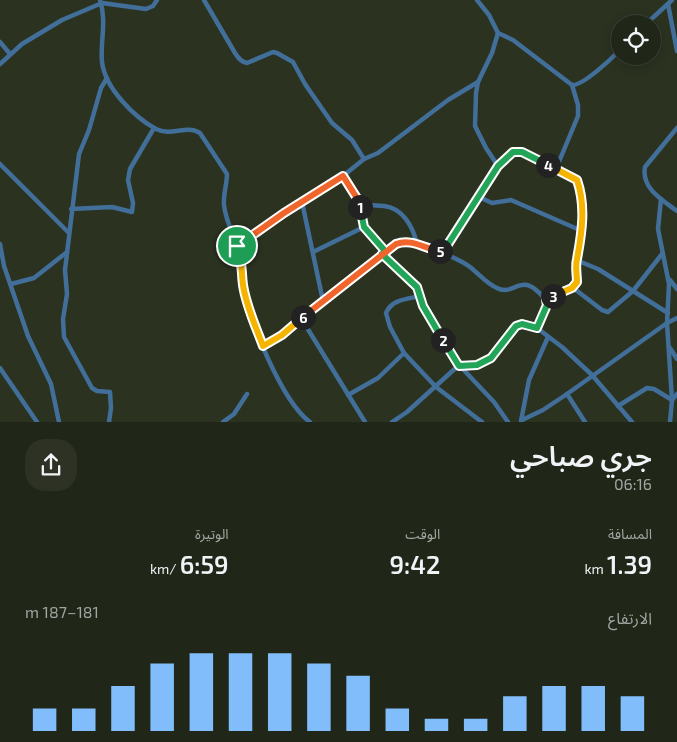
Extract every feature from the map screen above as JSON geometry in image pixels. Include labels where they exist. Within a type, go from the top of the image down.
[{"type":"street","points":[[0,64],[22,44],[62,20],[101,1],[146,9],[153,6],[156,0]]},
{"type":"street","points":[[204,0],[235,53],[244,63],[272,52],[293,62],[332,123],[352,140],[364,159]]},
{"type":"street","points":[[477,0],[490,15],[498,33],[513,40],[572,85],[578,105],[578,116],[556,169]]},
{"type":"street","points":[[101,1],[104,30],[102,61],[107,78],[127,108],[154,128],[169,133],[195,129],[206,139],[227,174],[223,201],[225,211],[241,258],[243,286],[263,346],[274,373],[303,417],[310,422]]},
{"type":"street","points":[[656,15],[670,2]]},
{"type":"street","points":[[670,2],[677,51]]},
{"type":"street","points":[[498,33],[492,52],[478,82],[475,126],[498,166]]},
{"type":"street","points":[[0,42],[10,54]]},
{"type":"street","points":[[572,85],[576,85],[587,78],[611,58]]},
{"type":"street","points":[[107,78],[82,144],[68,232],[64,270],[67,294],[63,319],[64,337],[92,388],[97,391],[110,392],[111,408],[109,422]]},
{"type":"street","points":[[237,246],[343,176],[364,159],[378,153],[448,100],[478,82]]},
{"type":"street","points":[[71,209],[112,207],[132,212],[133,203],[128,180],[130,169],[154,128]]},
{"type":"street","points":[[677,128],[645,168],[643,175],[646,183],[677,211]]},
{"type":"street","points":[[443,252],[498,166],[517,150],[535,157],[577,180],[583,211],[580,248],[576,260],[577,282],[572,288],[546,300]]},
{"type":"street","points":[[0,164],[68,232]]},
{"type":"street","points":[[343,176],[360,203],[364,227],[384,253],[417,287],[423,306],[459,366],[494,402],[508,422]]},
{"type":"street","points":[[479,197],[492,203],[511,200],[582,231]]},
{"type":"street","points":[[661,198],[658,229],[669,279],[667,323],[672,400],[670,422]]},
{"type":"street","points":[[302,202],[323,301]]},
{"type":"street","points":[[360,203],[367,206],[384,206],[397,210],[405,218],[415,235],[417,244]]},
{"type":"street","points":[[313,252],[364,227]]},
{"type":"street","points":[[263,346],[282,335],[384,253],[403,241],[443,252],[468,266],[496,288],[506,290],[526,284],[531,285],[546,300],[547,305],[537,328]]},
{"type":"street","points":[[0,244],[4,266],[28,336],[51,384],[59,422]]},
{"type":"street","points":[[11,284],[34,278],[67,252]]},
{"type":"street","points":[[572,288],[605,312],[608,312],[633,291],[662,254]]},
{"type":"street","points":[[576,260],[598,269],[668,313]]},
{"type":"street","points":[[669,279],[677,289]]},
{"type":"street","points":[[420,296],[395,302],[388,308],[386,313],[390,327],[404,353],[436,386],[482,422]]},
{"type":"street","points":[[301,318],[365,422]]},
{"type":"street","points":[[521,421],[543,410],[667,323],[677,318]]},
{"type":"street","points":[[392,422],[407,412],[459,366],[477,365],[491,358],[519,325],[537,328],[548,337],[592,375],[632,422]]},
{"type":"street","points":[[521,421],[529,380],[548,337]]},
{"type":"street","points":[[669,346],[677,360]]},
{"type":"street","points":[[348,395],[378,378],[404,353]]},
{"type":"street","points":[[0,368],[37,422]]},
{"type":"street","points":[[618,406],[647,388],[672,400]]},
{"type":"street","points":[[223,422],[234,414],[246,394]]},
{"type":"street","points":[[566,394],[585,422]]},
{"type":"street","points":[[672,400],[677,394]]},
{"type":"route","points":[[237,246],[241,258],[243,286],[263,346],[282,335],[301,318],[382,254],[386,252],[396,244],[403,241],[411,242],[443,252],[498,166],[517,150],[535,157],[577,180],[583,211],[580,248],[576,260],[577,282],[575,285],[546,300],[547,305],[537,328],[522,324],[516,326],[491,358],[477,365],[459,366],[434,327],[423,306],[417,287],[382,254],[386,252],[364,227],[360,203],[343,176],[284,213],[237,246]]}]
